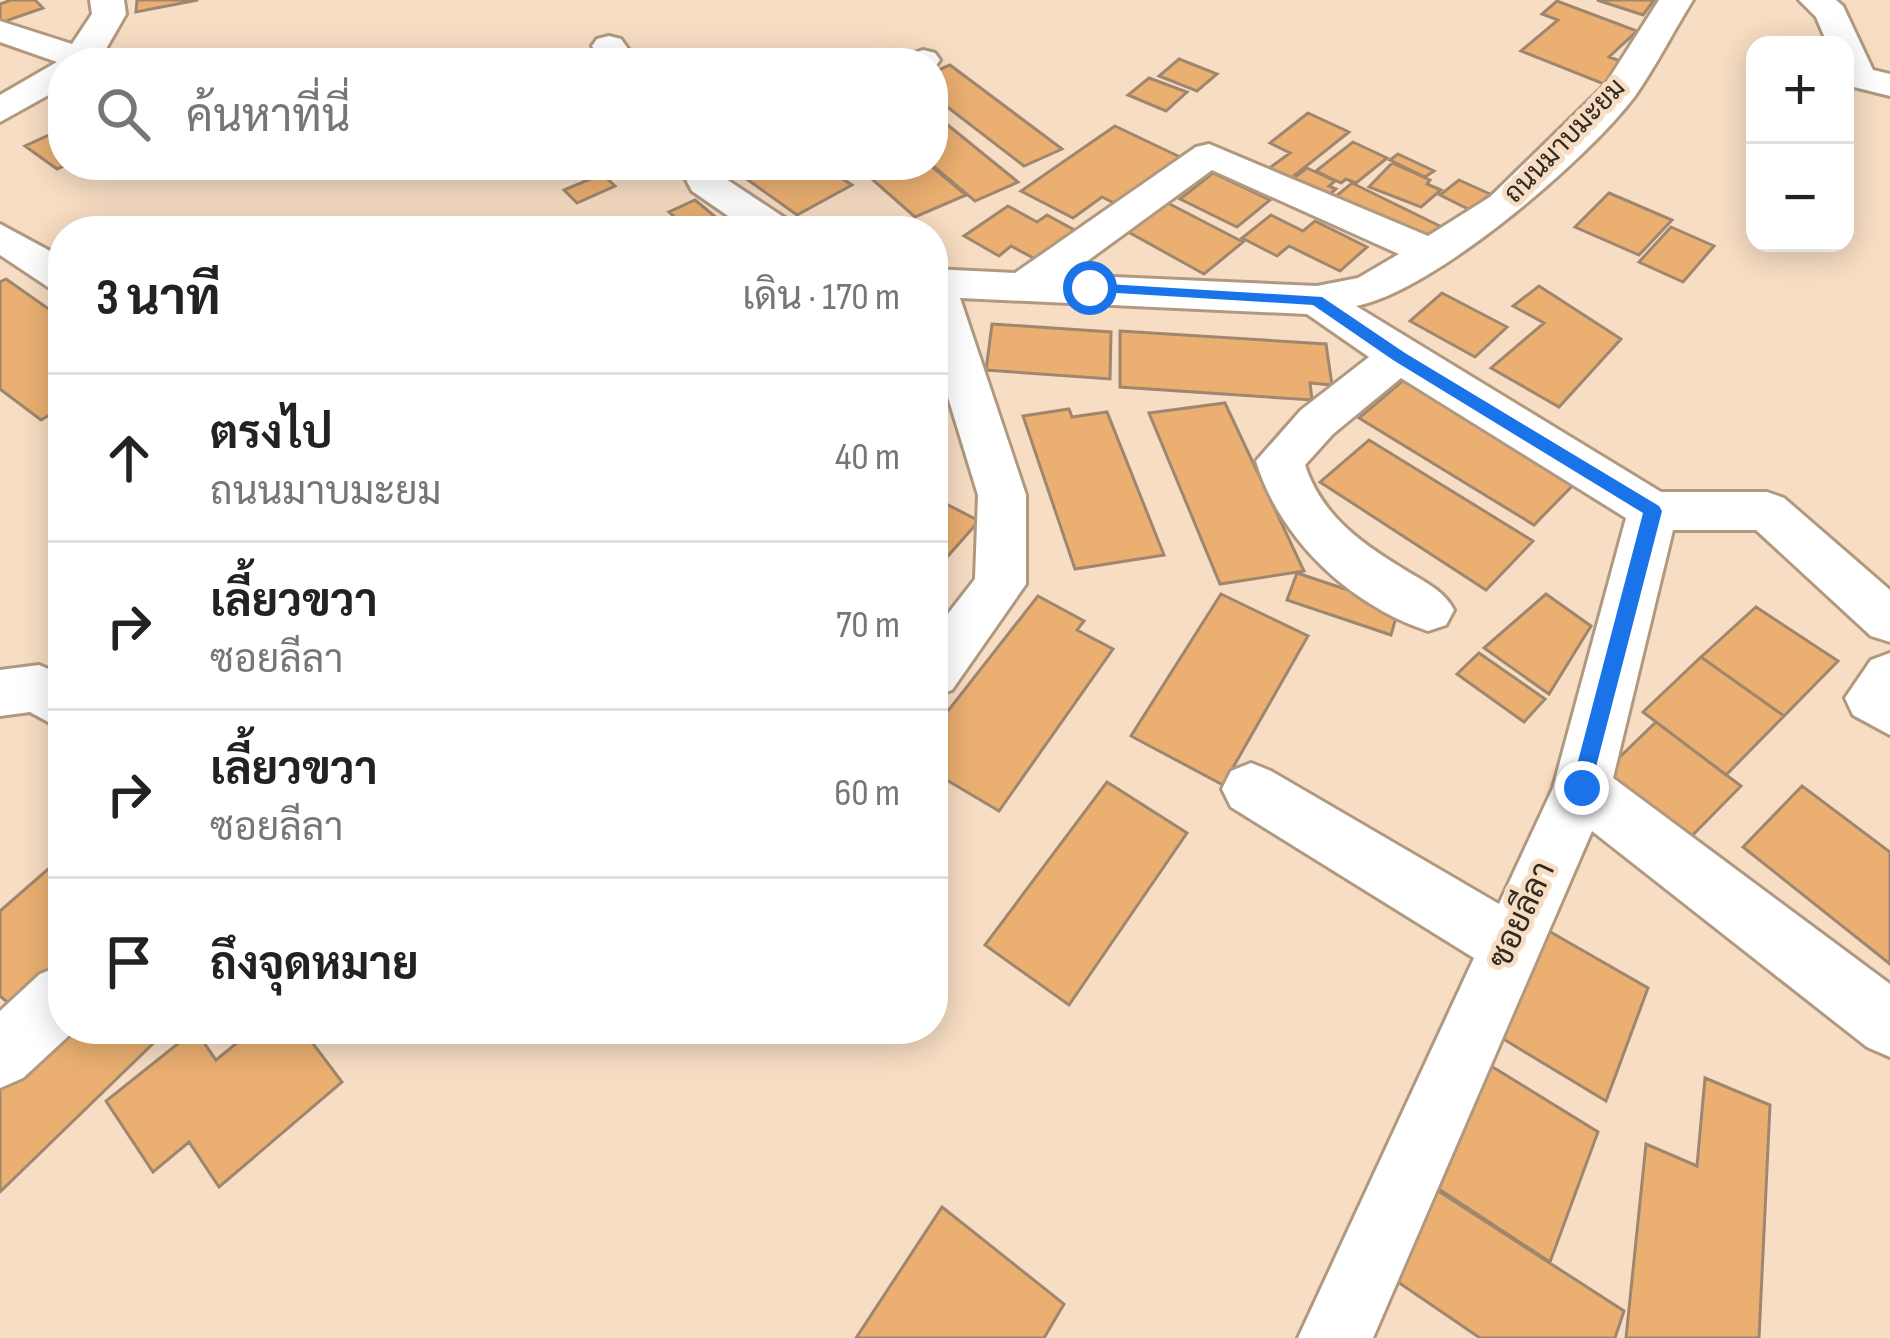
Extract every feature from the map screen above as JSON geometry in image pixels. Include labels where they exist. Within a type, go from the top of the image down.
[{"type":"street","points":[[85,48],[109,14],[107,0]]},
{"type":"street","name":"ถนนมาบมะยม","points":[[948,283],[1317,300],[1370,290],[1504,206],[1618,92],[1676,0]]},
{"type":"street","points":[[1816,0],[1831,13],[1841,36]]},
{"type":"street","points":[[0,32],[48,53]]},
{"type":"street","points":[[1854,66],[1859,77],[1890,85]]},
{"type":"street","points":[[0,111],[48,81]]},
{"type":"street","points":[[1028,284],[1209,155],[1430,252]]},
{"type":"street","points":[[706,180],[755,216]]},
{"type":"street","points":[[0,237],[48,267]]},
{"type":"street","points":[[1317,300],[1399,356],[1653,511],[1767,511],[1890,621]]},
{"type":"street","points":[[948,329],[1002,495],[1000,584],[948,654]]},
{"type":"street","points":[[1399,356],[1318,422],[1280,460],[1286,487],[1319,539],[1428,610]]},
{"type":"street","name":"ซอยลีลา","points":[[1335,1338],[1582,788],[1653,511]]},
{"type":"street","points":[[1890,676],[1871,698],[1890,711]]},
{"type":"street","points":[[1582,788],[1890,1024]]},
{"type":"street","points":[[1251,789],[1508,944]]},
{"type":"street","points":[[0,1055],[48,1011]]},
{"type":"building","points":[[35,0],[43,8],[0,23],[0,4]]},
{"type":"building","points":[[137,0],[198,0],[136,12]]},
{"type":"building","points":[[1597,0],[1654,0],[1643,15]]},
{"type":"building","points":[[1557,1],[1637,31],[1609,57],[1626,63],[1604,84],[1521,51],[1558,20],[1542,14]]},
{"type":"building","points":[[1179,59],[1217,74],[1197,91],[1159,76]]},
{"type":"building","points":[[948,66],[1062,149],[1024,166],[948,108]]},
{"type":"building","points":[[1149,78],[1187,92],[1166,111],[1128,95]]},
{"type":"building","points":[[1308,113],[1349,132],[1285,183],[1264,172],[1290,153],[1270,143]]},
{"type":"building","points":[[948,125],[1018,182],[975,201],[948,178]]},
{"type":"building","points":[[1115,126],[1180,157],[1116,204],[1102,197],[1073,218],[1021,191]]},
{"type":"building","points":[[48,135],[48,163],[25,146]]},
{"type":"building","points":[[1353,142],[1387,158],[1356,183],[1346,179],[1341,183],[1316,171]]},
{"type":"building","points":[[1398,154],[1434,171],[1425,177],[1390,160]]},
{"type":"building","points":[[1392,163],[1441,190],[1421,207],[1369,187]]},
{"type":"building","points":[[1307,168],[1335,181],[1329,186],[1336,189],[1322,201],[1286,184]]},
{"type":"building","points":[[1213,173],[1270,200],[1237,227],[1180,199]]},
{"type":"building","points":[[588,180],[608,180],[615,186],[577,203],[564,190]]},
{"type":"building","points":[[748,180],[844,180],[852,185],[797,215]]},
{"type":"building","points":[[873,180],[948,180],[966,195],[917,216]]},
{"type":"building","points":[[1459,180],[1490,194],[1470,210],[1440,195]]},
{"type":"building","points":[[1352,183],[1450,231],[1427,251],[1329,202]]},
{"type":"building","points":[[1609,193],[1672,220],[1639,255],[1575,227]]},
{"type":"building","points":[[695,200],[714,216],[673,216],[669,212]]},
{"type":"building","points":[[1162,200],[1243,242],[1204,274],[1123,229]]},
{"type":"building","points":[[1008,206],[1037,222],[1047,215],[1078,232],[1039,261],[1011,246],[999,256],[964,236]]},
{"type":"building","points":[[1271,215],[1303,231],[1315,221],[1367,247],[1340,271],[1289,246],[1277,256],[1242,238]]},
{"type":"building","points":[[1671,227],[1714,246],[1683,282],[1639,262]]},
{"type":"building","points":[[6,279],[48,308],[48,416],[41,420],[0,389],[0,282]]},
{"type":"building","points":[[1539,286],[1621,339],[1559,407],[1491,368],[1544,323],[1513,306]]},
{"type":"building","points":[[1442,293],[1507,327],[1475,357],[1410,321]]},
{"type":"building","points":[[992,324],[1111,332],[1110,379],[986,370]]},
{"type":"building","points":[[1120,331],[1326,344],[1332,385],[1310,383],[1312,400],[1120,387]]},
{"type":"building","points":[[1406,378],[1578,480],[1534,525],[1359,418]]},
{"type":"building","points":[[1225,403],[1304,571],[1220,584],[1149,413]]},
{"type":"building","points":[[1069,409],[1072,417],[1107,412],[1164,555],[1075,569],[1023,416]]},
{"type":"building","points":[[1369,440],[1533,541],[1486,590],[1320,482]]},
{"type":"building","points":[[948,505],[979,521],[948,556]]},
{"type":"building","points":[[1297,573],[1399,607],[1391,635],[1287,600]]},
{"type":"building","points":[[1221,594],[1308,636],[1223,785],[1131,736]]},
{"type":"building","points":[[1546,594],[1591,626],[1549,694],[1484,648]]},
{"type":"building","points":[[1038,596],[1084,621],[1077,630],[1113,649],[999,811],[948,781],[948,711]]},
{"type":"building","points":[[1756,607],[1838,661],[1784,716],[1701,657]]},
{"type":"building","points":[[1479,653],[1545,699],[1524,722],[1457,674]]},
{"type":"building","points":[[1701,657],[1784,716],[1726,775],[1643,712]]},
{"type":"building","points":[[1656,722],[1741,786],[1679,849],[1595,781]]},
{"type":"building","points":[[1107,782],[1187,833],[1069,1005],[985,945]]},
{"type":"building","points":[[1802,786],[1890,852],[1890,964],[1743,847]]},
{"type":"building","points":[[48,869],[48,974],[12,1006],[0,996],[0,911]]},
{"type":"building","points":[[1547,930],[1648,988],[1606,1101],[1500,1037]]},
{"type":"building","points":[[48,1027],[48,1044],[153,1044],[0,1192],[0,1071]]},
{"type":"building","points":[[177,1044],[205,1044],[216,1060],[236,1044],[313,1044],[342,1082],[219,1187],[189,1142],[153,1172],[106,1101]]},
{"type":"building","points":[[1491,1066],[1598,1132],[1550,1262],[1439,1189]]},
{"type":"building","points":[[1705,1078],[1770,1105],[1759,1338],[1626,1338],[1646,1144],[1697,1166]]},
{"type":"building","points":[[1412,1174],[1624,1311],[1615,1338],[1480,1338],[1373,1265]]},
{"type":"building","points":[[942,1207],[1064,1304],[1044,1338],[856,1338]]},
{"type":"route","points":[[1090,288],[1317,300],[1399,356],[1653,511],[1582,788]]}]
